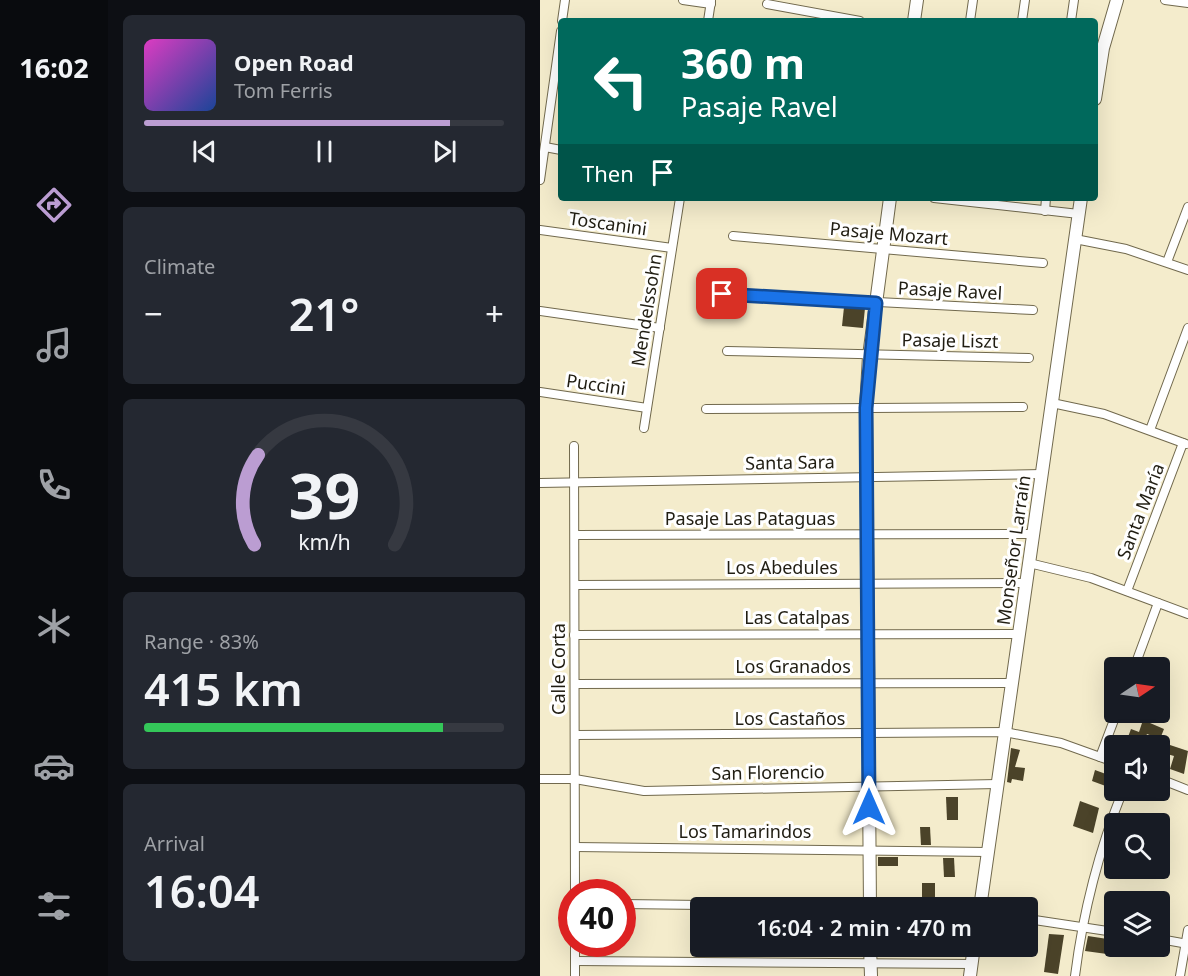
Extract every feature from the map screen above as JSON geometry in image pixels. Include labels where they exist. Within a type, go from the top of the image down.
[{"type":"street","points":[[562,18],[565,0]]},
{"type":"street","points":[[683,0],[711,2],[708,18]]},
{"type":"street","points":[[914,18],[917,0]]},
{"type":"street","points":[[970,18],[973,0]]},
{"type":"street","points":[[1022,18],[1025,0]]},
{"type":"street","points":[[1071,18],[1074,0]]},
{"type":"street","points":[[1098,80],[1103,48],[1117,0]]},
{"type":"street","points":[[1165,0],[1188,3]]},
{"type":"street","points":[[767,4],[844,18]]},
{"type":"street","points":[[540,180],[558,72]]},
{"type":"street","points":[[544,147],[558,149]]},
{"type":"street","name":"Mendelssohn","points":[[644,428],[680,201]]},
{"type":"street","points":[[870,897],[866,408],[869,356],[890,201]]},
{"type":"street","points":[[979,201],[1078,214]]},
{"type":"street","points":[[1045,211],[1046,201]]},
{"type":"street","name":"Monseñor Larraín","points":[[982,897],[1080,201]]},
{"type":"street","points":[[1167,262],[1188,207]]},
{"type":"street","name":"Toscanini","points":[[540,230],[672,248]]},
{"type":"street","name":"Pasaje Mozart","points":[[733,236],[1043,262]]},
{"type":"street","points":[[1075,238],[1126,249],[1188,270]]},
{"type":"street","name":"Pasaje Ravel","points":[[722,294],[1033,310]]},
{"type":"street","points":[[540,311],[660,328]]},
{"type":"street","points":[[1150,430],[1188,328]]},
{"type":"street","name":"Pasaje Liszt","points":[[727,351],[852,352],[869,356],[1029,358]]},
{"type":"street","name":"Puccini","points":[[540,392],[647,408]]},
{"type":"street","points":[[1052,403],[1104,414],[1186,444]]},
{"type":"street","points":[[706,409],[1023,407]]},
{"type":"street","name":"Santa María","points":[[1127,591],[1186,444]]},
{"type":"street","name":"Calle Corta","points":[[574,446],[575,879]]},
{"type":"street","name":"Santa Sara","points":[[540,483],[1042,474]]},
{"type":"street","name":"Pasaje Las Pataguas","points":[[574,535],[1033,534]]},
{"type":"street","points":[[1029,563],[1065,570],[1188,614]]},
{"type":"street","name":"Los Abedules","points":[[574,585],[1026,583]]},
{"type":"street","points":[[1138,657],[1158,603]]},
{"type":"street","name":"Las Catalpas","points":[[574,635],[1019,634]]},
{"type":"street","name":"Los Granados","points":[[575,684],[1012,683]]},
{"type":"street","points":[[1100,757],[1113,723]]},
{"type":"street","name":"Los Castaños","points":[[575,735],[1005,732],[1046,739],[1104,758]]},
{"type":"street","name":"San Florencio","points":[[540,779],[575,779],[644,791],[998,784]]},
{"type":"street","points":[[1170,784],[1188,790]]},
{"type":"street","points":[[1075,976],[1082,927],[1103,846],[1119,801]]},
{"type":"street","name":"Los Tamarindos","points":[[575,847],[870,848],[988,852]]},
{"type":"street","points":[[636,904],[690,905]]},
{"type":"street","points":[[1038,920],[1104,930]]},
{"type":"street","points":[[1180,976],[1188,930]]},
{"type":"street","points":[[1170,941],[1186,944]]},
{"type":"street","points":[[575,957],[575,976]]},
{"type":"street","points":[[871,957],[871,976]]},
{"type":"street","points":[[575,961],[871,963],[971,970]]},
{"type":"building","points":[[844,307],[865,308],[863,328],[842,326]]},
{"type":"building","points":[[1142,723],[1150,723],[1164,729],[1162,735],[1129,735],[1131,729],[1139,732]]},
{"type":"building","points":[[1170,745],[1188,751],[1184,774],[1170,769],[1174,756],[1170,755]]},
{"type":"building","points":[[1011,748],[1020,750],[1015,767],[1025,768],[1023,781],[1012,779],[1011,783],[1007,782]]},
{"type":"building","points":[[1095,770],[1104,773],[1104,785],[1092,781]]},
{"type":"building","points":[[946,797],[958,797],[958,820],[947,820]]},
{"type":"building","points":[[1080,801],[1099,808],[1093,833],[1073,826]]},
{"type":"building","points":[[920,827],[930,827],[931,845],[921,845]]},
{"type":"building","points":[[878,857],[898,857],[898,866],[878,866]]},
{"type":"building","points":[[943,858],[954,858],[955,877],[944,877]]},
{"type":"building","points":[[922,883],[935,883],[935,897],[922,897]]},
{"type":"building","points":[[1049,934],[1064,935],[1058,974],[1044,972]]},
{"type":"building","points":[[1088,936],[1104,938],[1104,954],[1085,951]]},
{"type":"route","points":[[722,294],[876,303],[869,356],[866,408],[869,807]]}]
